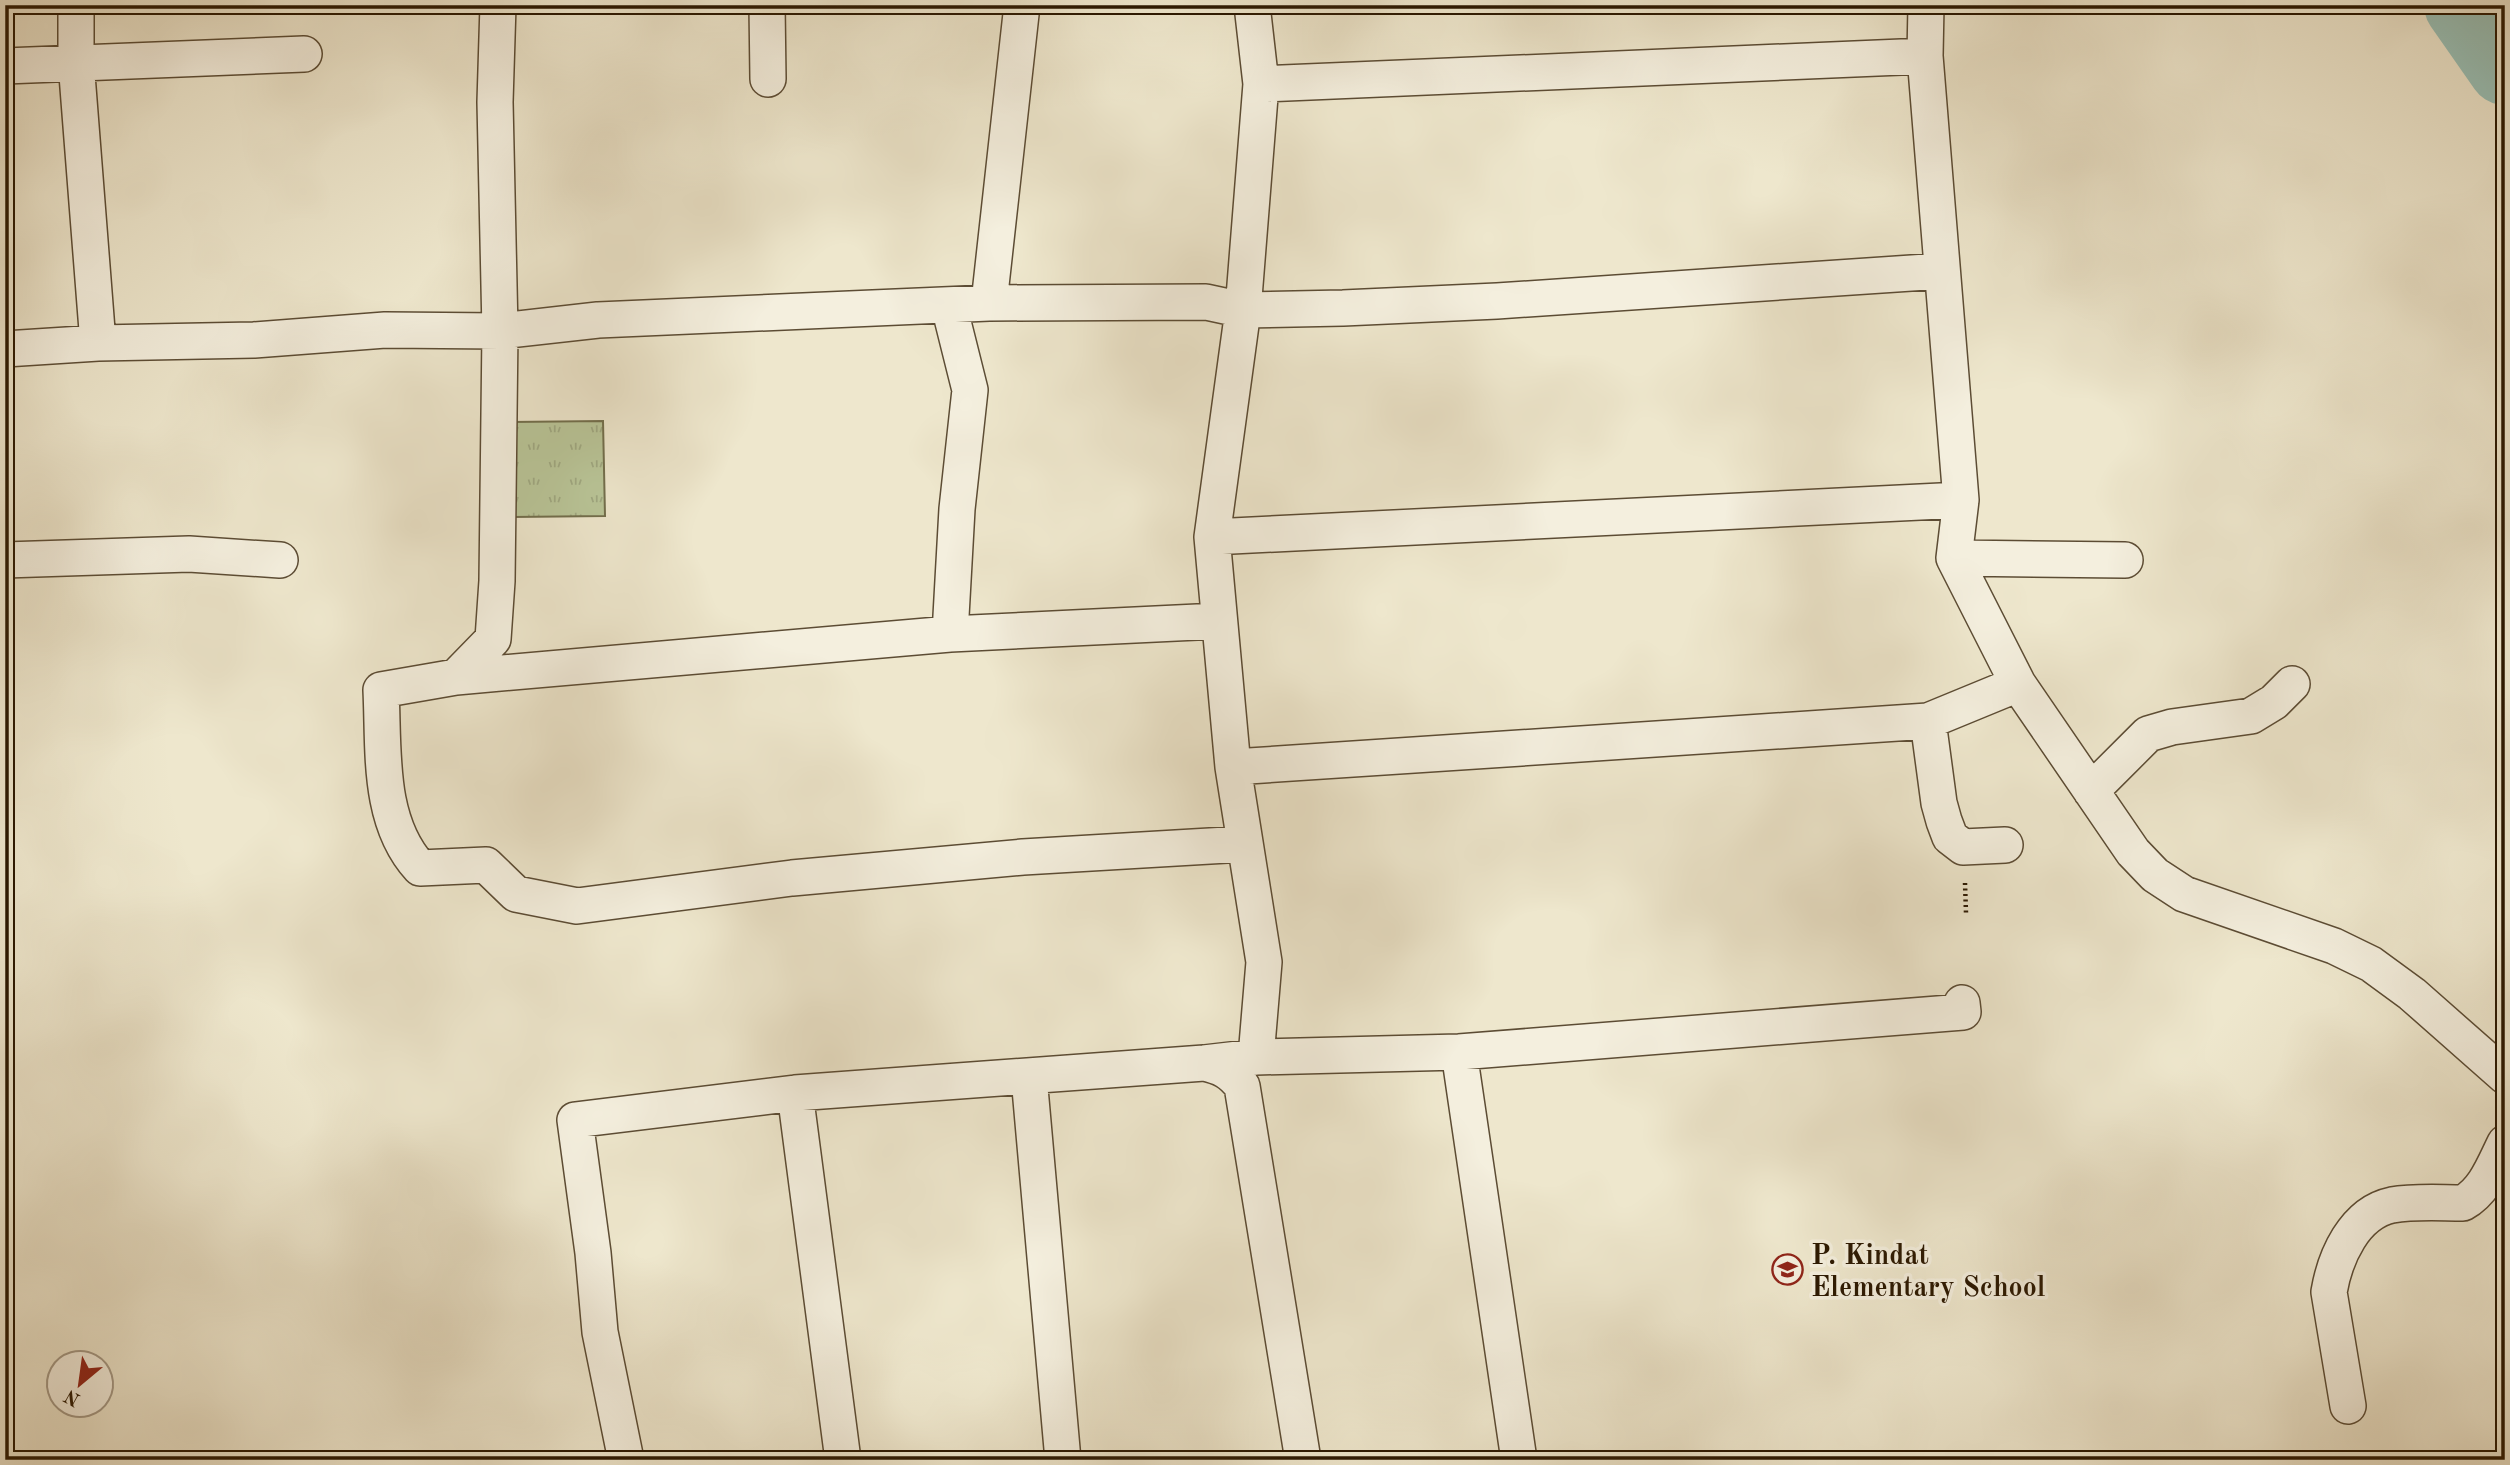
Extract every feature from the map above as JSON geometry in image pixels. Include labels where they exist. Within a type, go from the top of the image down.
[{"type":"street","points":[[76,5],[76,62],[98,343]]},
{"type":"street","points":[[456,677],[493,639],[497,581],[500,331],[495,102],[498,5]]},
{"type":"street","points":[[767,5],[768,79]]},
{"type":"street","points":[[989,303],[1022,5]]},
{"type":"street","points":[[1252,5],[1261,84],[1243,310],[1212,537],[1233,767],[1264,961],[1256,1056]]},
{"type":"street","points":[[1926,5],[1924,56],[1961,500],[1954,558],[2018,684],[2133,852],[2155,875],[2184,894],[2334,946],[2371,964],[2412,994],[2505,1076]]},
{"type":"street","points":[[5,66],[304,54]]},
{"type":"street","points":[[1261,84],[1924,56]]},
{"type":"street","points":[[5,349],[98,343],[254,340],[385,331],[500,331],[598,320],[989,303],[1206,302],[1243,310],[1497,301],[1941,271]]},
{"type":"street","points":[[949,306],[970,390],[957,509],[950,634]]},
{"type":"street","points":[[1212,537],[1961,500]]},
{"type":"street","points":[[5,560],[189,554],[279,560]]},
{"type":"street","points":[[1954,558],[2125,560]]},
{"type":"street","points":[[1218,621],[950,634],[456,677],[381,690],[386,776],[392,820],[407,853],[420,868],[486,865],[516,894],[576,906],[792,878],[1023,857],[1244,844]]},
{"type":"street","points":[[1233,767],[1928,721],[2018,684]]},
{"type":"street","points":[[2091,791],[2148,734],[2172,727],[2251,716],[2274,702],[2292,684]]},
{"type":"street","points":[[1928,721],[1939,803],[1950,837],[1963,847],[2006,845]]},
{"type":"street","points":[[626,1460],[600,1332],[593,1253],[575,1120],[795,1093],[1204,1063],[1256,1056],[1459,1052],[1963,1012],[1962,1003]]},
{"type":"street","points":[[1459,1052],[1519,1460]]},
{"type":"street","points":[[1204,1063],[1223,1068],[1242,1086],[1303,1460]]},
{"type":"street","points":[[1029,1077],[1062,1460]]},
{"type":"street","points":[[795,1093],[843,1460]]},
{"type":"street","points":[[2348,1406],[2329,1292],[2332,1273],[2340,1254],[2355,1229],[2374,1212],[2391,1205],[2463,1203],[2473,1198],[2484,1184],[2505,1143]]},
{"type":"green space","points":[[603,421],[605,516],[513,517],[511,422]]},
{"type":"waterway","points":[[2461,5],[2505,68]]},
{"type":"place","name":"P. Kindat Elementary School","points":[[1788,1270]]}]
